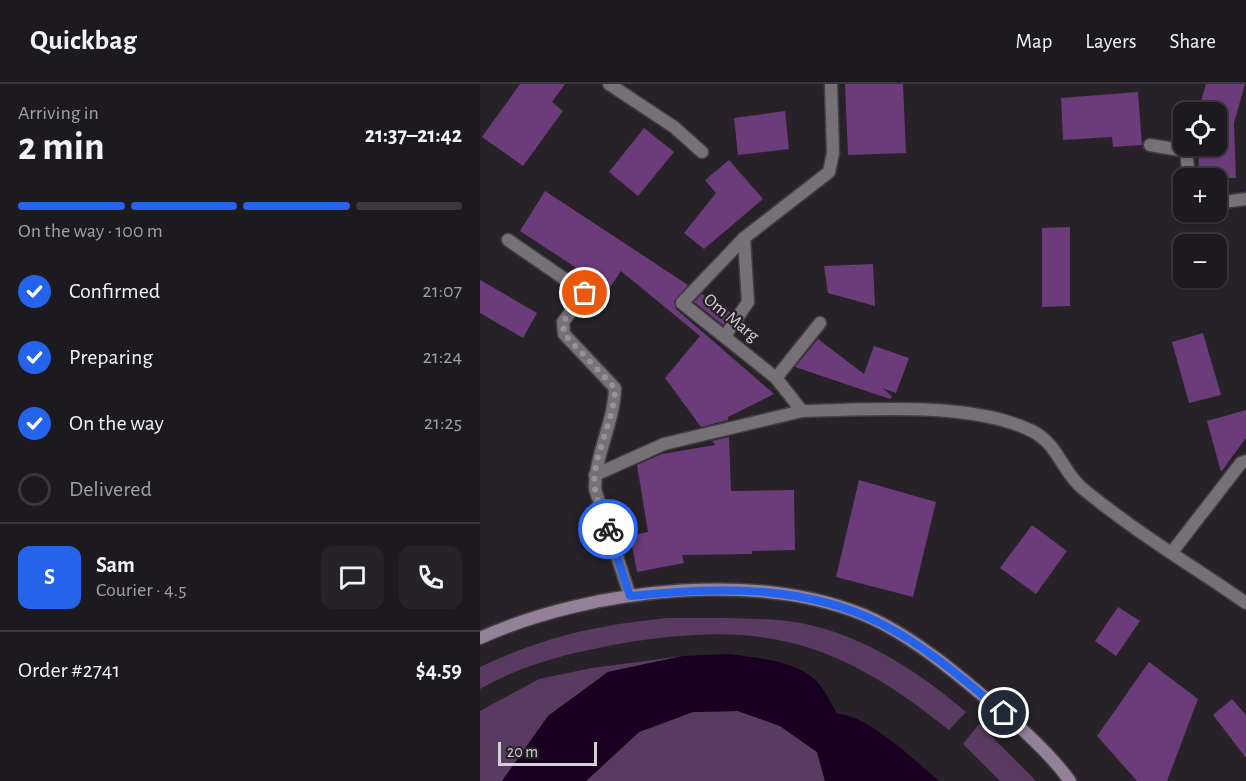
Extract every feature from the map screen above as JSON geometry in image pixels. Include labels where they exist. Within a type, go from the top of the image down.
[{"type":"main road","points":[[480,638],[536,618],[630,596],[683,590],[727,590],[785,595],[830,604],[881,623],[923,648],[991,702],[1051,756],[1070,781]]},
{"type":"street","points":[[609,84],[674,127],[702,152]]},
{"type":"street","name":"Om Marg","points":[[802,411],[776,378],[682,303],[744,238],[829,172],[833,153],[831,84]]},
{"type":"street","points":[[1150,144],[1186,151],[1188,168]]},
{"type":"street","points":[[1227,202],[1246,199]]},
{"type":"street","points":[[725,336],[748,302],[744,238]]},
{"type":"street","points":[[508,240],[585,293],[563,322],[564,334],[615,388],[615,404],[595,475],[595,489],[630,596]]},
{"type":"street","points":[[776,378],[820,323]]},
{"type":"street","points":[[595,475],[664,444],[802,411],[941,411],[994,418],[1032,431],[1055,448],[1078,484],[1121,520],[1246,603]]},
{"type":"street","points":[[1172,552],[1241,463],[1246,461]]},
{"type":"shaded area","points":[[667,618],[772,620],[812,625],[883,653],[905,666],[966,712],[949,730],[908,699],[869,674],[832,656],[795,644],[756,636],[715,634],[669,637],[582,651],[530,666],[480,689],[480,667],[526,648],[594,629]]},
{"type":"shaded area","points":[[729,654],[778,662],[812,677],[827,695],[837,714],[862,721],[876,730],[939,781],[825,781],[817,752],[780,726],[738,711],[693,712],[639,732],[586,781],[502,781],[548,716],[608,672],[683,656]]},
{"type":"shaded area","points":[[683,656],[608,672],[548,716],[502,781],[480,781],[480,711],[539,679],[592,668]]},
{"type":"shaded area","points":[[738,711],[780,726],[817,752],[825,781],[586,781],[639,732],[693,712]]},
{"type":"shaded area","points":[[979,724],[1036,781],[1000,781],[963,744]]},
{"type":"building","points":[[520,84],[565,84],[552,102],[563,111],[523,166],[482,137]]},
{"type":"building","points":[[845,84],[903,84],[906,153],[848,155]]},
{"type":"building","points":[[1206,84],[1245,84],[1234,123],[1236,178],[1227,178],[1227,168],[1199,168],[1198,156],[1227,156],[1227,102],[1201,102]]},
{"type":"building","points":[[1138,92],[1142,145],[1113,147],[1112,137],[1063,140],[1061,98]]},
{"type":"building","points":[[785,111],[789,149],[738,155],[734,118]]},
{"type":"building","points":[[644,128],[674,152],[638,196],[609,172]]},
{"type":"building","points":[[729,160],[763,199],[704,249],[684,233],[716,193],[705,180]]},
{"type":"building","points":[[545,191],[688,285],[674,301],[676,309],[774,394],[728,417],[728,420],[701,427],[665,378],[700,336],[621,271],[607,292],[576,272],[578,269],[520,231]]},
{"type":"building","points":[[1070,227],[1070,306],[1042,307],[1042,228]]},
{"type":"building","points":[[873,264],[875,306],[828,293],[824,266]]},
{"type":"building","points":[[480,280],[537,313],[523,338],[480,313]]},
{"type":"building","points":[[702,294],[731,313],[723,325],[694,302]]},
{"type":"building","points":[[1203,333],[1221,395],[1189,403],[1172,342]]},
{"type":"building","points":[[818,339],[864,374],[874,346],[909,358],[896,393],[882,388],[892,396],[890,399],[795,367]]},
{"type":"building","points":[[1246,410],[1246,438],[1221,472],[1207,421]]},
{"type":"building","points":[[729,437],[731,491],[794,490],[795,550],[752,551],[752,554],[682,555],[684,563],[637,572],[630,536],[648,532],[637,465],[662,454],[715,445],[712,441]]},
{"type":"building","points":[[859,480],[936,502],[913,597],[836,577]]},
{"type":"building","points":[[1032,525],[1067,551],[1036,594],[1000,568]]},
{"type":"building","points":[[1118,607],[1140,621],[1116,656],[1095,641]]},
{"type":"building","points":[[1149,662],[1198,699],[1167,781],[1137,781],[1097,736]]},
{"type":"building","points":[[1232,699],[1246,715],[1246,758],[1213,715]]},
{"type":"way so far","points":[[585,293],[563,322],[564,334],[615,388],[615,404],[595,475],[595,489],[608,529]]},
{"type":"route","points":[[608,529],[630,596],[683,590],[737,590],[785,595],[830,604],[881,623],[923,648],[1004,713]]}]
